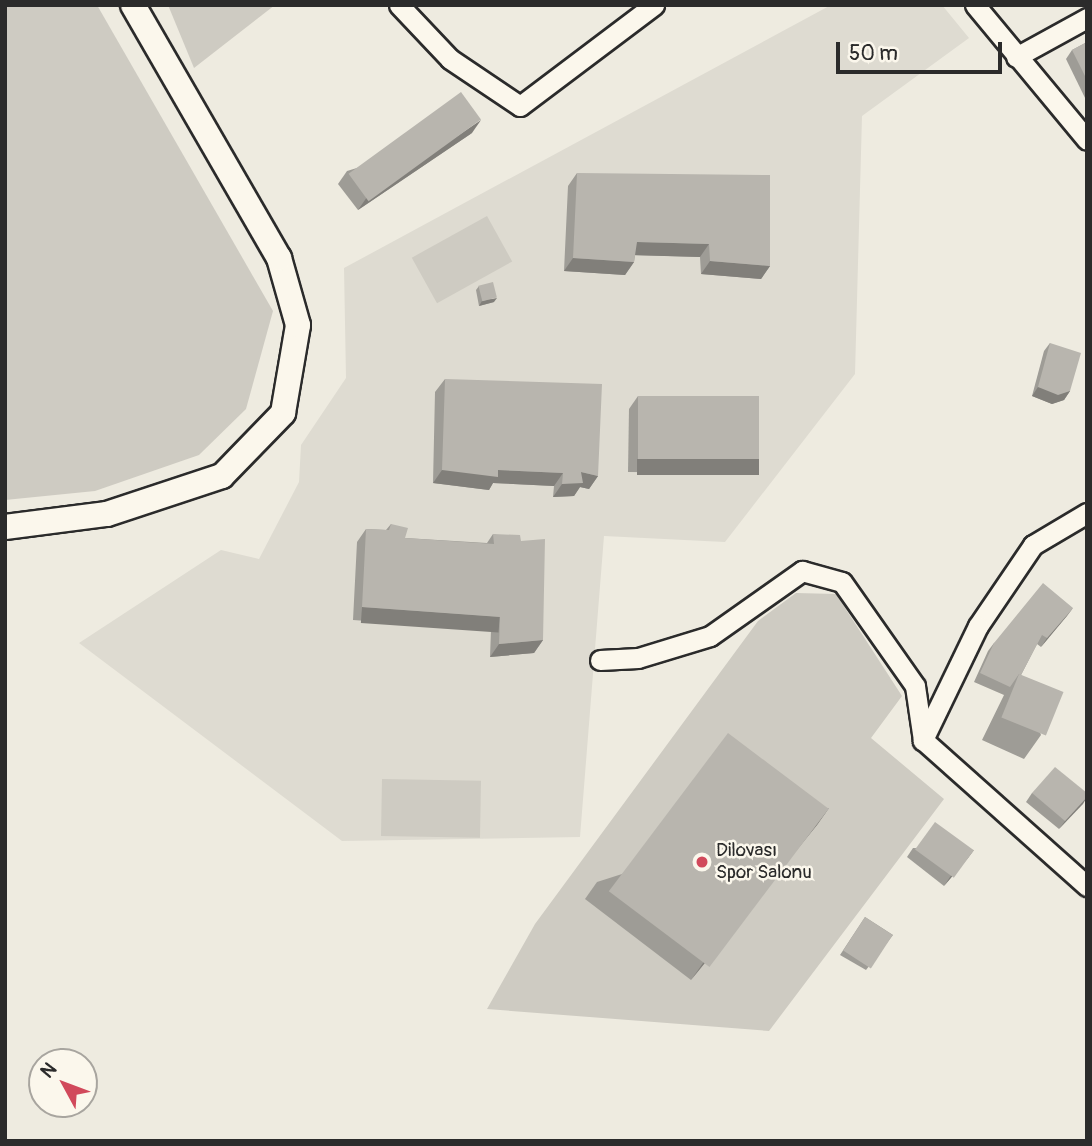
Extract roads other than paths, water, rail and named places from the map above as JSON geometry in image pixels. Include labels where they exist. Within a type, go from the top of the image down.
[{"type":"street","points":[[5,527],[107,514],[222,476],[283,413],[298,325],[279,258],[133,5]]},
{"type":"street","points":[[399,5],[450,59],[520,106],[654,5]]},
{"type":"street","points":[[975,5],[1087,140]]},
{"type":"street","points":[[1016,57],[1073,20],[1087,18]]},
{"type":"street","points":[[923,740],[978,626],[1033,545],[1087,513]]},
{"type":"street","points":[[600,660],[638,658],[710,636],[802,571],[842,582],[915,686],[923,740],[1087,886]]},
{"type":"place","name":"Dilovası Spor Salonu","points":[[702,862]]}]
